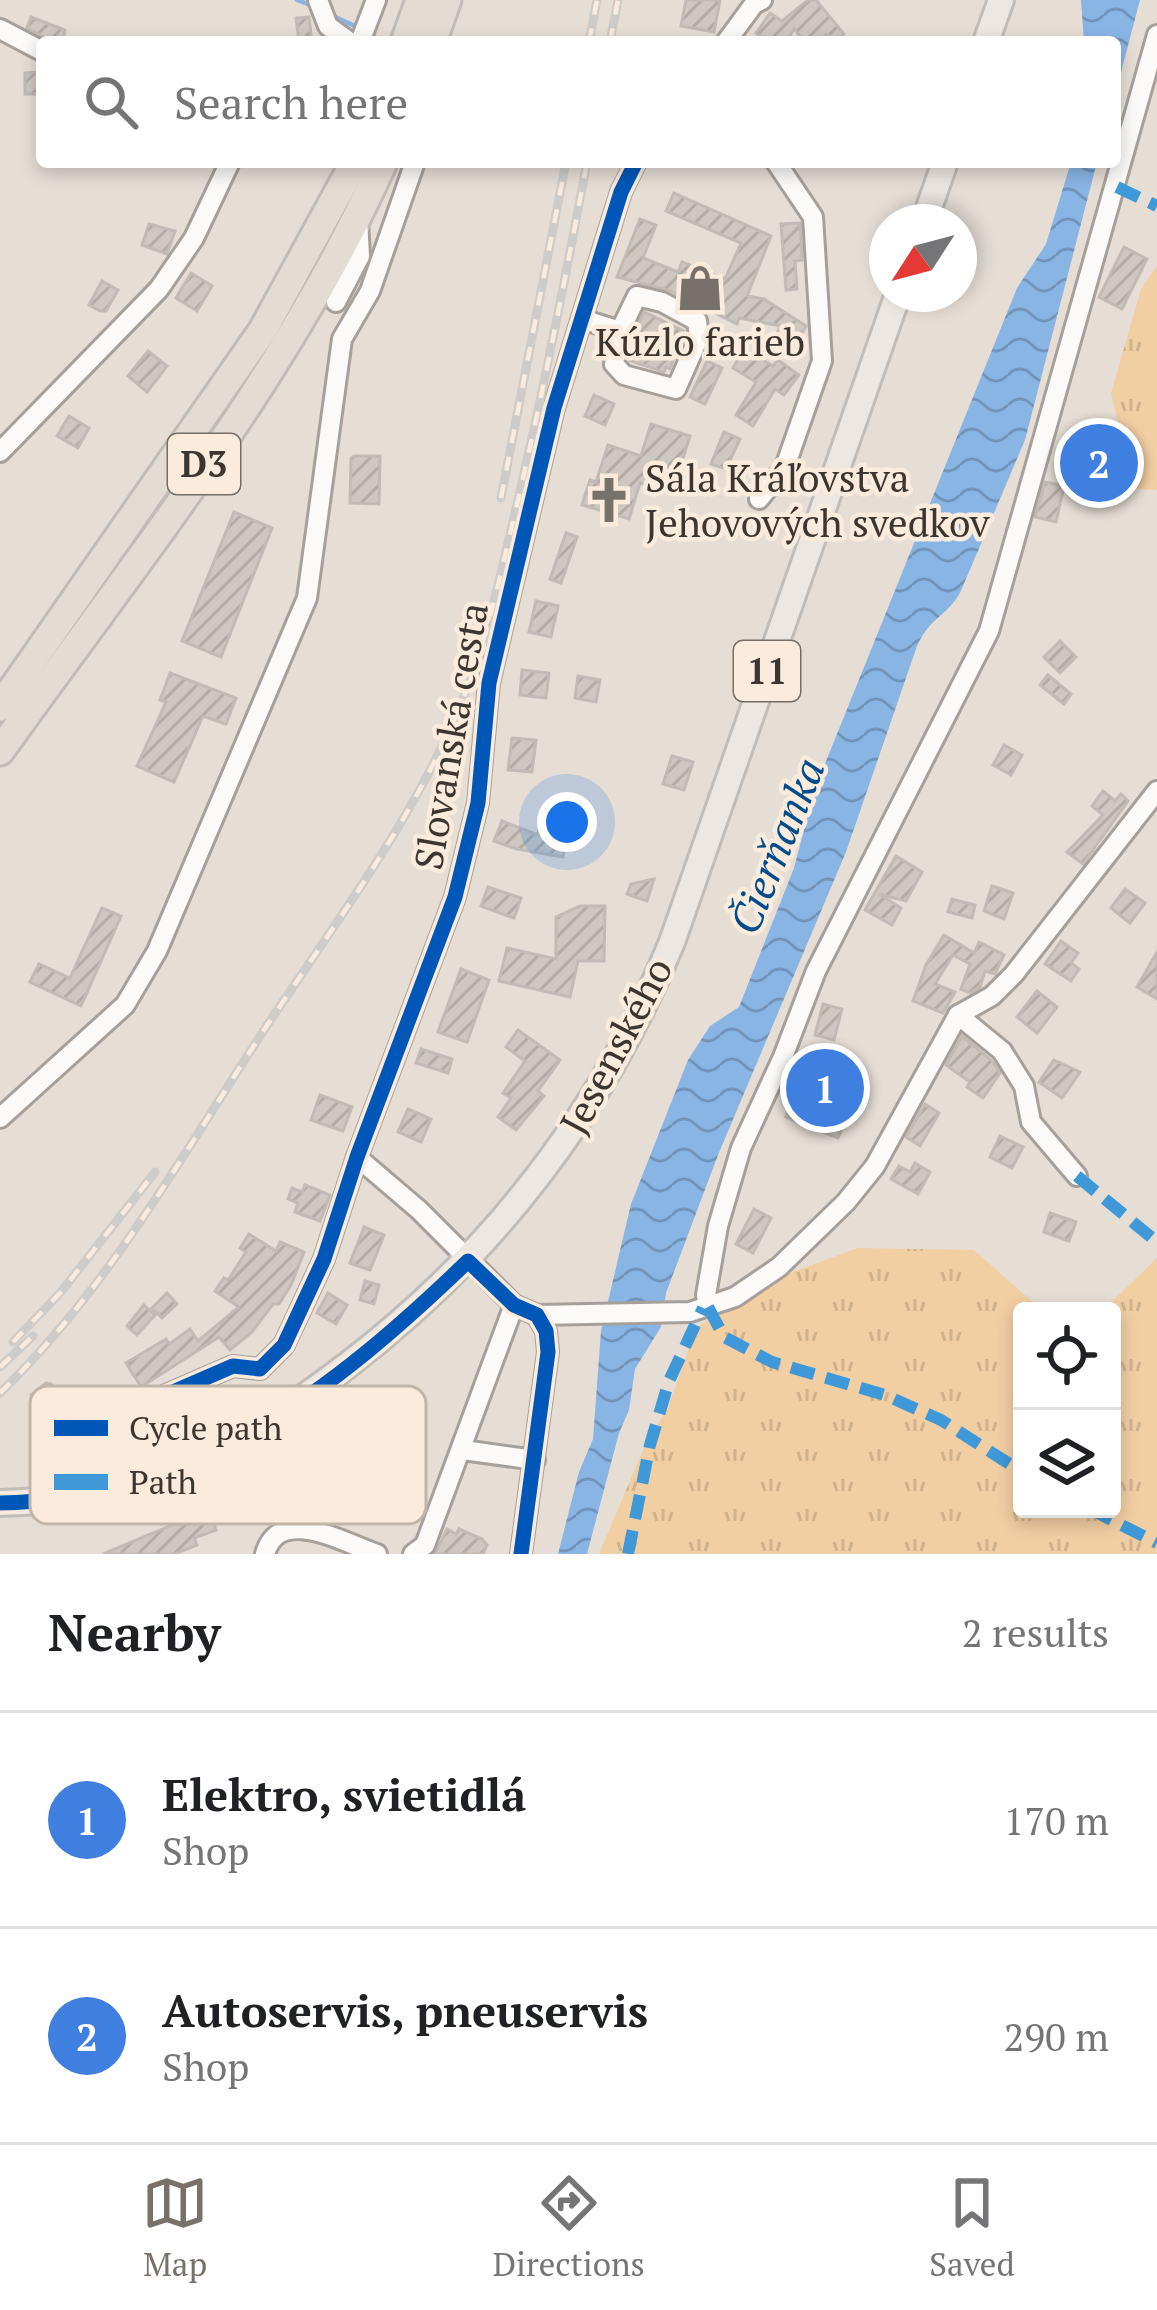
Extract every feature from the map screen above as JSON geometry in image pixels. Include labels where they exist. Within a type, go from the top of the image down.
[{"type":"highway","points":[[407,36],[421,0]]},
{"type":"highway","points":[[434,36],[447,0]]},
{"type":"highway","name":"D3","points":[[0,706],[263,330],[352,168]]},
{"type":"highway","name":"D3","points":[[0,751],[272,365],[380,168]]},
{"type":"main road","points":[[988,36],[1000,0]]},
{"type":"main road","points":[[930,204],[943,168]]},
{"type":"main road","name":"Jesenského","points":[[320,1386],[468,1262],[515,1209],[597,1095],[650,996],[892,312]]},
{"type":"main road","name":"Jesenského","points":[[0,1503],[30,1502]]},
{"type":"street","points":[[318,0],[328,26],[342,36]]},
{"type":"street","points":[[362,36],[376,0]]},
{"type":"street","points":[[730,36],[762,0]]},
{"type":"street","points":[[0,29],[36,48]]},
{"type":"street","points":[[1121,163],[1157,35]]},
{"type":"street","points":[[0,452],[159,289],[194,238],[227,168]]},
{"type":"street","points":[[0,1118],[125,1006],[157,951],[307,598],[342,339],[370,291],[413,168]]},
{"type":"street","name":"Slovanská cesta","points":[[187,1386],[233,1366],[260,1369],[284,1345],[324,1258],[455,897],[478,803],[489,683],[554,408],[621,192],[633,168]]},
{"type":"street","points":[[759,499],[785,467],[822,361],[813,217],[780,168]]},
{"type":"street","points":[[708,1307],[718,1226],[741,1148],[824,953],[989,631],[1120,168]]},
{"type":"street","points":[[336,302],[360,256],[357,215]]},
{"type":"street","points":[[637,296],[662,302],[697,321],[699,337],[676,389],[625,375],[614,364],[620,331],[637,296]]},
{"type":"street","points":[[582,319],[620,331]]},
{"type":"street","points":[[357,1157],[514,1305],[537,1315],[668,1314],[735,1297],[779,1267],[846,1202],[875,1166],[958,1015],[992,995],[1014,974],[1157,790]]},
{"type":"street","points":[[958,1015],[1002,1051],[1024,1085],[1031,1122],[1077,1176]]},
{"type":"street","points":[[413,1554],[425,1545],[514,1305]]},
{"type":"street","points":[[521,1554],[548,1352],[546,1331],[537,1315]]},
{"type":"street","points":[[463,1450],[535,1460]]},
{"type":"street","points":[[266,1554],[269,1540],[283,1528],[297,1527],[377,1554]]},
{"type":"green space","points":[[1157,266],[1157,490],[1134,489],[1111,393],[1141,289]]},
{"type":"green space","points":[[858,1248],[974,1250],[1033,1302],[1013,1302],[1013,1518],[1121,1518],[1121,1302],[1111,1302],[1157,1258],[1157,1554],[599,1554],[646,1443],[668,1408],[696,1328],[779,1277]]},
{"type":"water","points":[[1081,0],[1140,0],[1121,72],[1121,36],[1084,36]]},
{"type":"water","points":[[1069,168],[1095,168],[1025,440],[960,593],[917,646],[846,852],[718,1155],[666,1293],[661,1327],[635,1369],[629,1410],[587,1554],[558,1554],[579,1472],[593,1439],[601,1331],[631,1204],[688,1060],[710,1026],[739,1007],[794,868],[814,791],[1017,288],[1046,244]]},
{"type":"building","points":[[686,0],[720,0],[714,32],[681,26]]},
{"type":"building","points":[[808,0],[816,0],[844,34],[800,36],[794,29],[790,36],[756,33],[770,13],[782,21]]},
{"type":"building","points":[[31,17],[65,30],[64,36],[41,36],[27,28]]},
{"type":"building","points":[[309,17],[311,36],[298,36],[296,18]]},
{"type":"building","points":[[36,72],[36,94],[25,94],[25,73]]},
{"type":"building","points":[[674,193],[771,236],[747,296],[764,299],[806,326],[794,348],[775,336],[781,326],[739,318],[737,324],[668,290],[617,277],[640,219],[656,225],[643,258],[678,272],[682,262],[725,279],[741,243],[666,211]]},
{"type":"building","points":[[800,223],[802,260],[795,261],[797,289],[786,290],[781,224]]},
{"type":"building","points":[[149,224],[175,231],[167,254],[142,245]]},
{"type":"building","points":[[1124,247],[1147,259],[1122,309],[1099,297]]},
{"type":"building","points":[[191,273],[212,286],[197,311],[176,298]]},
{"type":"building","points":[[102,281],[118,290],[106,311],[89,305]]},
{"type":"building","points":[[644,312],[684,331],[670,369],[664,372],[628,360]]},
{"type":"building","points":[[744,349],[773,366],[778,360],[799,375],[784,395],[775,389],[753,426],[736,415],[756,382],[733,368]]},
{"type":"building","points":[[148,351],[167,366],[147,392],[128,376]]},
{"type":"building","points":[[707,361],[722,368],[705,404],[690,397]]},
{"type":"building","points":[[594,395],[614,404],[605,425],[585,416]]},
{"type":"building","points":[[69,416],[89,428],[78,448],[57,436]]},
{"type":"building","points":[[651,424],[690,436],[672,493],[640,483],[629,519],[582,505],[590,480],[596,482],[608,445],[641,456]]},
{"type":"building","points":[[724,432],[740,439],[726,469],[711,464]]},
{"type":"building","points":[[1094,435],[1116,440],[1106,485],[1084,480]]},
{"type":"building","points":[[354,456],[380,456],[379,504],[350,503]]},
{"type":"building","points":[[1045,482],[1064,486],[1056,522],[1035,517]]},
{"type":"building","points":[[234,512],[272,528],[221,657],[182,641]]},
{"type":"building","points":[[566,533],[577,537],[561,583],[550,579]]},
{"type":"building","points":[[536,601],[558,606],[551,637],[529,632]]},
{"type":"building","points":[[1060,641],[1076,657],[1060,673],[1044,657]]},
{"type":"building","points":[[522,670],[549,673],[546,698],[520,695]]},
{"type":"building","points":[[170,673],[236,698],[226,724],[203,716],[174,782],[137,766],[166,702],[160,700]]},
{"type":"building","points":[[1048,675],[1071,694],[1064,704],[1040,685]]},
{"type":"building","points":[[578,676],[600,680],[596,702],[575,698]]},
{"type":"building","points":[[512,738],[536,740],[532,772],[508,770]]},
{"type":"building","points":[[1004,745],[1022,755],[1011,775],[993,765]]},
{"type":"building","points":[[672,756],[693,762],[684,790],[663,784]]},
{"type":"building","points":[[1103,791],[1115,801],[1121,794],[1128,801],[1083,864],[1067,852],[1103,815],[1092,806]]},
{"type":"building","points":[[502,821],[538,835],[540,824],[568,829],[563,857],[494,841]]},
{"type":"building","points":[[896,856],[922,872],[906,901],[879,894],[901,908],[892,925],[865,910]]},
{"type":"building","points":[[654,879],[647,901],[627,894],[631,884]]},
{"type":"building","points":[[992,886],[1013,893],[1004,919],[984,911]]},
{"type":"building","points":[[488,887],[521,898],[514,918],[481,906]]},
{"type":"building","points":[[1125,889],[1145,903],[1130,923],[1111,908]]},
{"type":"building","points":[[952,899],[975,905],[972,918],[948,912]]},
{"type":"building","points":[[580,906],[605,906],[604,961],[578,961],[570,997],[499,981],[507,948],[556,959],[556,917]]},
{"type":"building","points":[[102,908],[121,916],[81,1006],[30,982],[39,964],[70,978]]},
{"type":"building","points":[[944,935],[974,953],[979,942],[1004,955],[995,974],[985,971],[980,987],[970,993],[961,989],[970,964],[953,955],[935,984],[955,992],[943,1013],[913,1001]]},
{"type":"building","points":[[1061,941],[1078,953],[1071,963],[1079,969],[1071,981],[1045,964]]},
{"type":"building","points":[[1157,952],[1157,999],[1137,987]]},
{"type":"building","points":[[461,969],[489,980],[467,1042],[438,1032]]},
{"type":"building","points":[[1037,991],[1057,1007],[1037,1033],[1017,1017]]},
{"type":"building","points":[[823,1004],[842,1009],[834,1040],[815,1035]]},
{"type":"building","points":[[518,1030],[560,1060],[538,1091],[544,1096],[516,1130],[498,1117],[511,1098],[503,1093],[525,1061],[506,1047]]},
{"type":"building","points":[[962,1036],[1000,1073],[983,1098],[946,1065]]},
{"type":"building","points":[[421,1049],[452,1059],[448,1073],[416,1063]]},
{"type":"building","points":[[1054,1060],[1080,1072],[1062,1098],[1039,1082]]},
{"type":"building","points":[[806,1066],[858,1086],[838,1138],[786,1117]]},
{"type":"building","points":[[320,1095],[352,1107],[343,1131],[311,1120]]},
{"type":"building","points":[[925,1104],[939,1113],[920,1146],[906,1137]]},
{"type":"building","points":[[408,1109],[431,1119],[421,1142],[398,1132]]},
{"type":"building","points":[[1000,1136],[1023,1147],[1012,1168],[990,1157]]},
{"type":"building","points":[[915,1163],[930,1172],[918,1194],[891,1179],[899,1166],[910,1172]]},
{"type":"building","points":[[305,1185],[330,1195],[320,1221],[295,1212],[298,1203],[288,1199],[292,1188],[302,1192]]},
{"type":"building","points":[[754,1209],[771,1218],[753,1253],[736,1244]]},
{"type":"building","points":[[1050,1213],[1076,1222],[1069,1241],[1044,1232]]},
{"type":"building","points":[[364,1227],[384,1235],[370,1270],[350,1263]]},
{"type":"building","points":[[249,1234],[276,1251],[280,1242],[304,1252],[279,1304],[273,1304],[252,1332],[230,1350],[219,1337],[140,1386],[126,1363],[190,1329],[198,1341],[239,1307],[215,1291],[246,1252],[240,1248]]},
{"type":"building","points":[[365,1281],[379,1285],[374,1304],[360,1300]]},
{"type":"building","points":[[167,1293],[177,1304],[162,1318],[152,1308]]},
{"type":"building","points":[[328,1293],[347,1305],[336,1324],[317,1313]]},
{"type":"building","points":[[144,1305],[155,1315],[137,1335],[127,1326]]},
{"type":"building","points":[[175,1524],[214,1524],[216,1530],[194,1538],[197,1545],[175,1554],[103,1554]]},
{"type":"building","points":[[447,1529],[482,1539],[487,1545],[483,1554],[435,1554]]},
{"type":"waterway","points":[[297,0],[310,5]]},
{"type":"waterway","points":[[333,16],[355,26]]},
{"type":"railway","points":[[590,36],[597,0]]},
{"type":"railway","points":[[611,36],[618,0]]},
{"type":"railway","points":[[501,498],[565,168]]},
{"type":"railway","points":[[0,1393],[76,1309],[143,1218],[380,857],[453,723],[479,654],[503,566],[586,168]]},
{"type":"railway","points":[[13,1342],[61,1292],[155,1172]]},
{"type":"railway","points":[[0,1367],[33,1336]]},
{"type":"marked path","points":[[1117,187],[1157,206]]},
{"type":"marked path","points":[[1077,1176],[1157,1242]]},
{"type":"marked path","points":[[708,1307],[724,1337],[772,1362],[885,1395],[941,1420],[1013,1466]]},
{"type":"marked path","points":[[628,1554],[650,1445],[669,1381],[703,1308]]},
{"type":"marked path","points":[[1108,1518],[1157,1543]]},
{"type":"cycle path","points":[[187,1386],[233,1366],[260,1369],[284,1345],[324,1259],[357,1157],[455,897],[478,803],[489,683],[554,408],[621,192],[633,168]]},
{"type":"cycle path","points":[[322,1386],[468,1261],[514,1305],[537,1315],[546,1331],[548,1352],[521,1554]]},
{"type":"cycle path","points":[[0,1503],[30,1500]]},
{"type":"place","name":"Kúzlo farieb","points":[[700,288]]},
{"type":"place","name":"Autoservis, pneuservis","points":[[1099,463]]},
{"type":"place","name":"Sála Kráľovstva Jehovových svedkov","points":[[609,500]]},
{"type":"place","name":"Elektro, svietidlá","points":[[825,1088]]},
{"type":"water label","name":"Čierňanka","points":[[777,846]]}]
